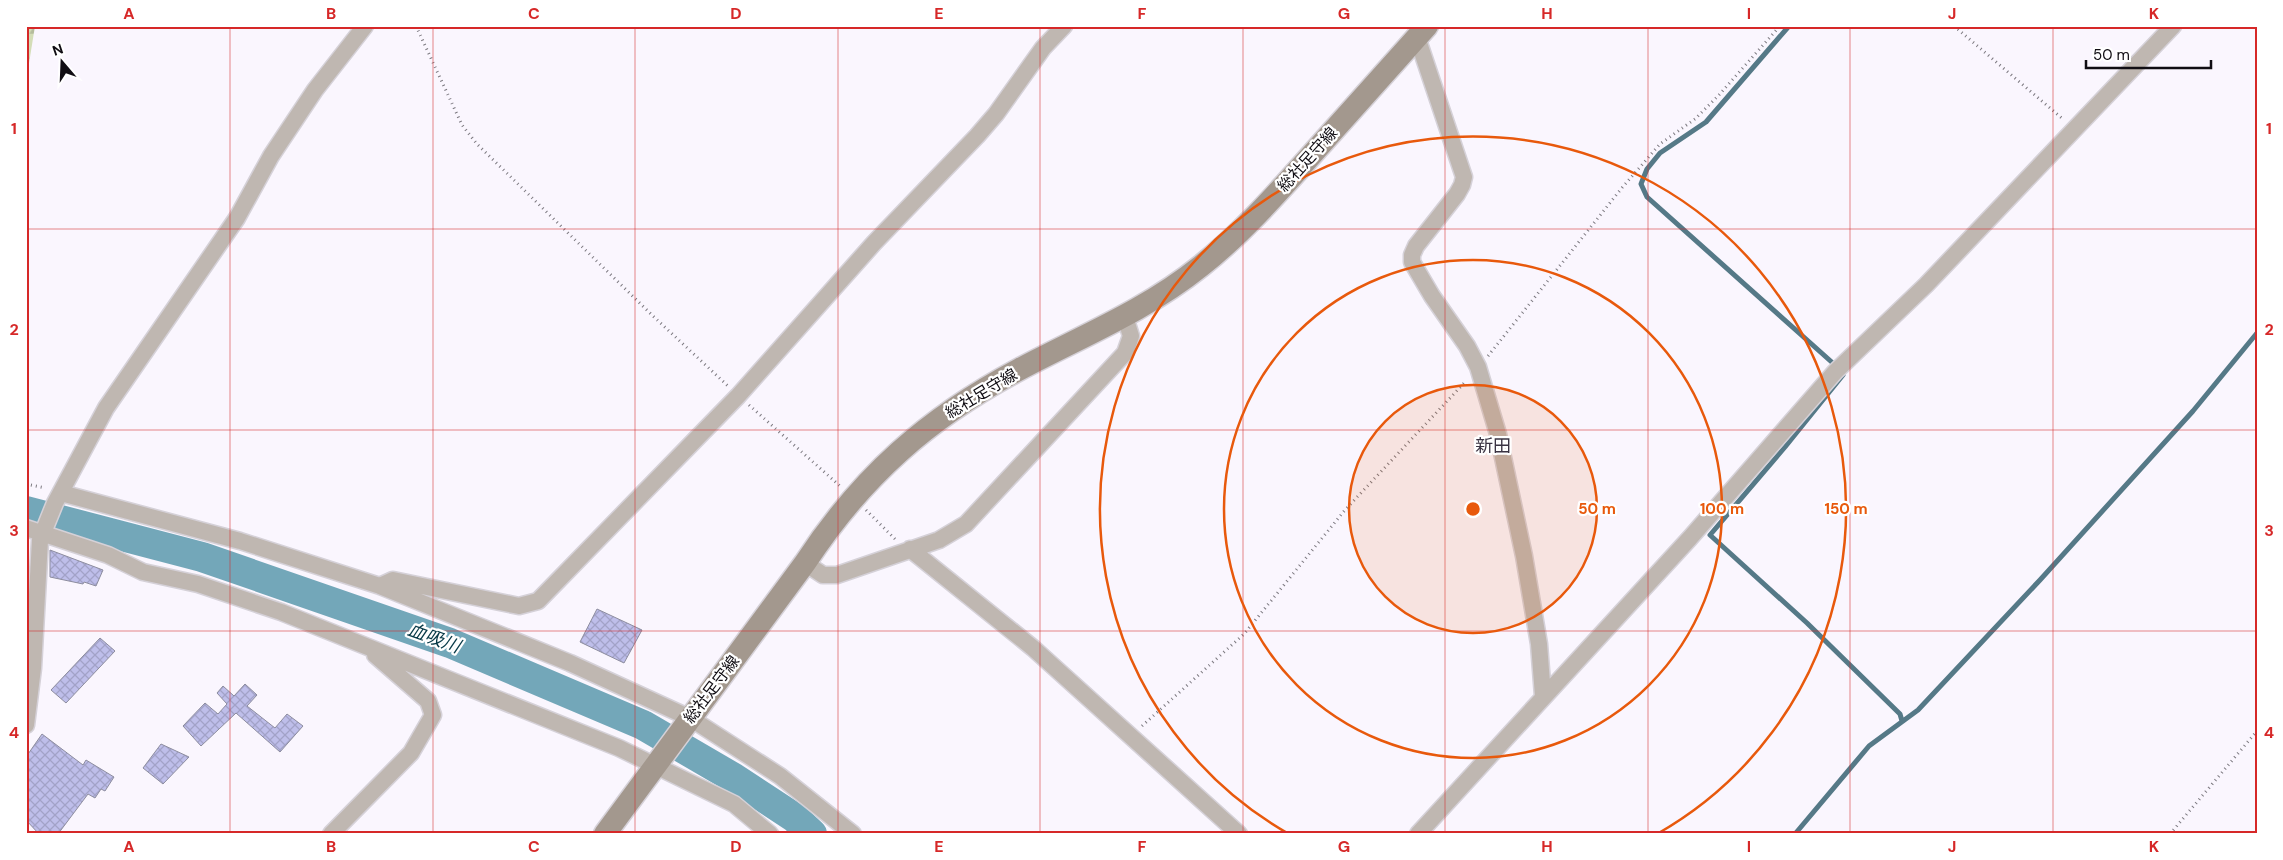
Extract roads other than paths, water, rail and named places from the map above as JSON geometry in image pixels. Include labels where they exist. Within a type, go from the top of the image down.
[{"type":"main road","name":"総社足守線","points":[[605,834],[805,563],[829,527],[881,468],[928,427],[973,396],[1020,369],[1125,317],[1200,267],[1240,232],[1422,32]]},
{"type":"street","points":[[26,724],[33,668],[40,540],[58,498],[106,408],[237,218],[271,156],[304,107],[365,26]]},
{"type":"street","points":[[380,586],[393,580],[518,606],[538,601],[738,396],[874,243],[977,136],[996,114],[1043,48],[1064,26]]},
{"type":"street","points":[[1418,834],[1690,538],[1835,372],[1926,285],[2173,26]]},
{"type":"street","points":[[1422,32],[1464,177],[1457,194],[1416,246],[1412,255],[1412,262],[1432,296],[1467,346],[1478,367],[1498,434],[1524,556],[1539,644],[1543,696]]},
{"type":"street","points":[[805,563],[822,575],[837,575],[939,540],[966,524],[1125,353],[1131,336],[1125,317]]},
{"type":"street","points":[[58,498],[240,541],[380,586],[570,663],[687,722],[780,776],[853,834]]},
{"type":"street","points":[[26,528],[45,528],[143,572],[198,584],[281,612],[658,762],[734,804],[770,834]]},
{"type":"street","points":[[908,550],[1033,648],[1132,735],[1239,834]]},
{"type":"street","points":[[331,834],[411,753],[433,716],[428,701],[366,646]]},
{"type":"waterway","points":[[1789,26],[1706,122],[1660,153],[1647,169],[1641,184],[1647,197],[1835,365]]},
{"type":"waterway","points":[[1795,834],[1869,746],[1918,710],[2040,580],[2193,411],[2257,333]]},
{"type":"waterway","points":[[1843,375],[1710,535],[1807,623],[1900,714],[1902,721]]},
{"type":"waterway","name":"血吸川","points":[[26,511],[202,557],[450,643],[643,725],[734,778],[795,818],[812,834]]},
{"type":"district","name":"新田","points":[[1493,446]]}]
